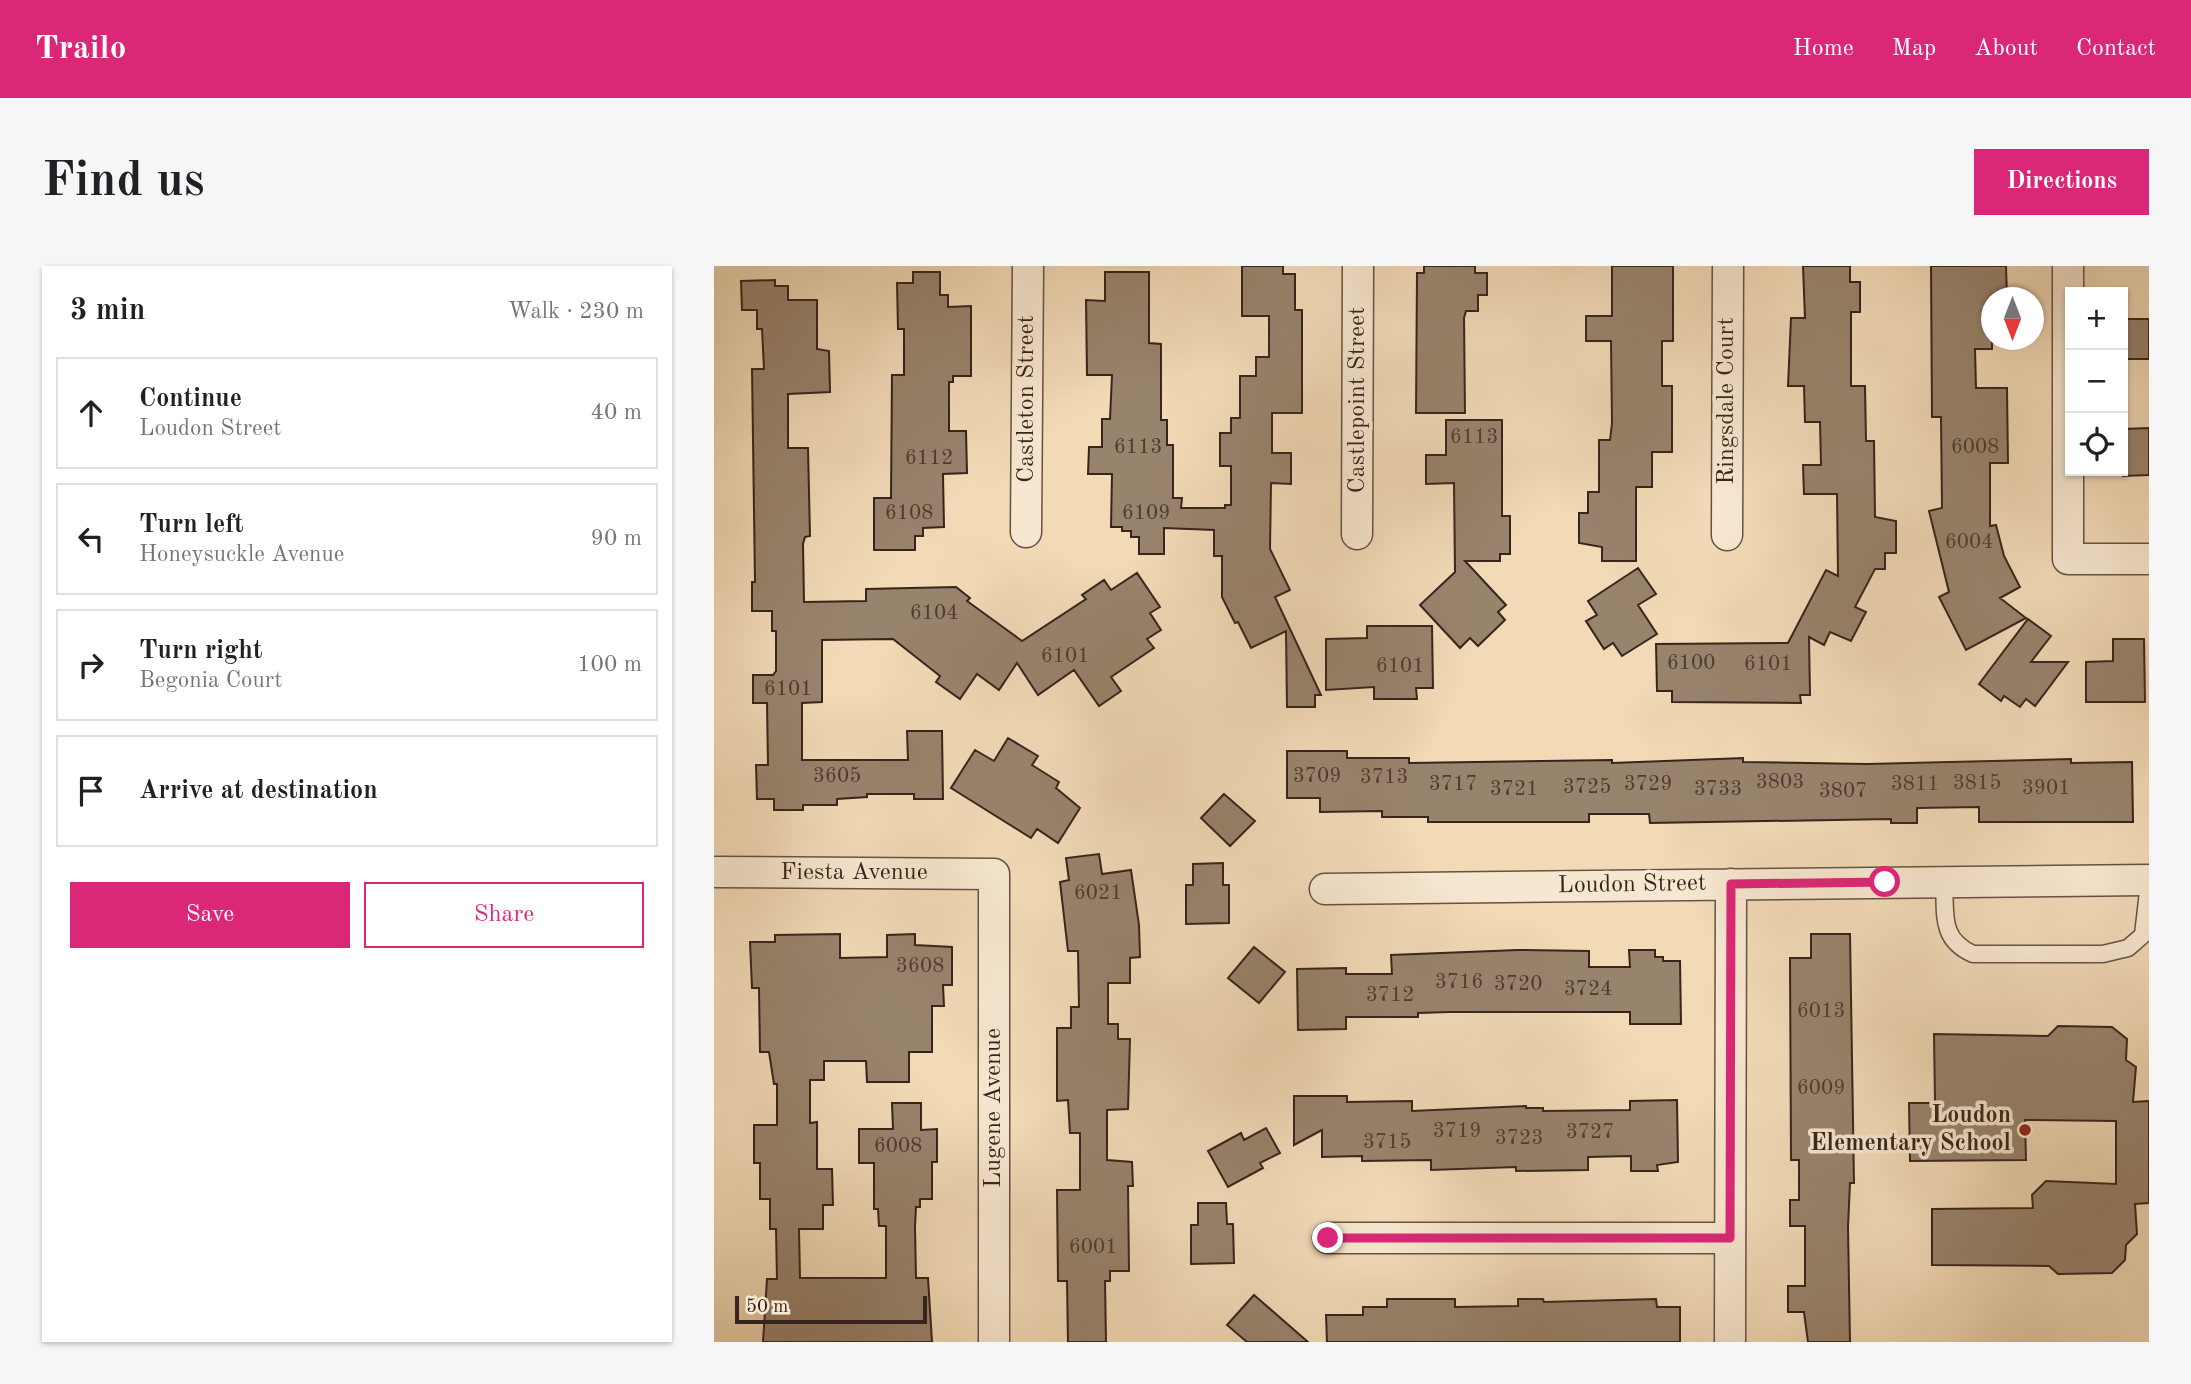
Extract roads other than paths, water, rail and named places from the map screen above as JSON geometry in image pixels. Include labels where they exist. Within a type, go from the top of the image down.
[{"type":"street","name":"Castleton Street","points":[[1026,532],[1027,266]]},
{"type":"street","name":"Castlepoint Street","points":[[1357,534],[1358,266]]},
{"type":"street","name":"Ringsdale Court","points":[[1727,535],[1728,266]]},
{"type":"street","points":[[2068,266],[2068,559],[2149,559]]},
{"type":"street","name":"Fiesta Avenue","points":[[714,872],[994,874]]},
{"type":"street","name":"Lugene Avenue","points":[[994,874],[994,1342]]},
{"type":"street","name":"Loudon Street","points":[[1325,889],[2149,881]]},
{"type":"street","points":[[1730,1342],[1731,884]]},
{"type":"street","points":[[1328,1238],[1730,1238]]},
{"type":"lane","points":[[1944,881],[1948,935],[1958,947],[1973,954],[2103,954],[2128,948],[2143,935],[2149,881]]},
{"type":"place","name":"Loudon Elementary School","points":[[2025,1130]]}]
